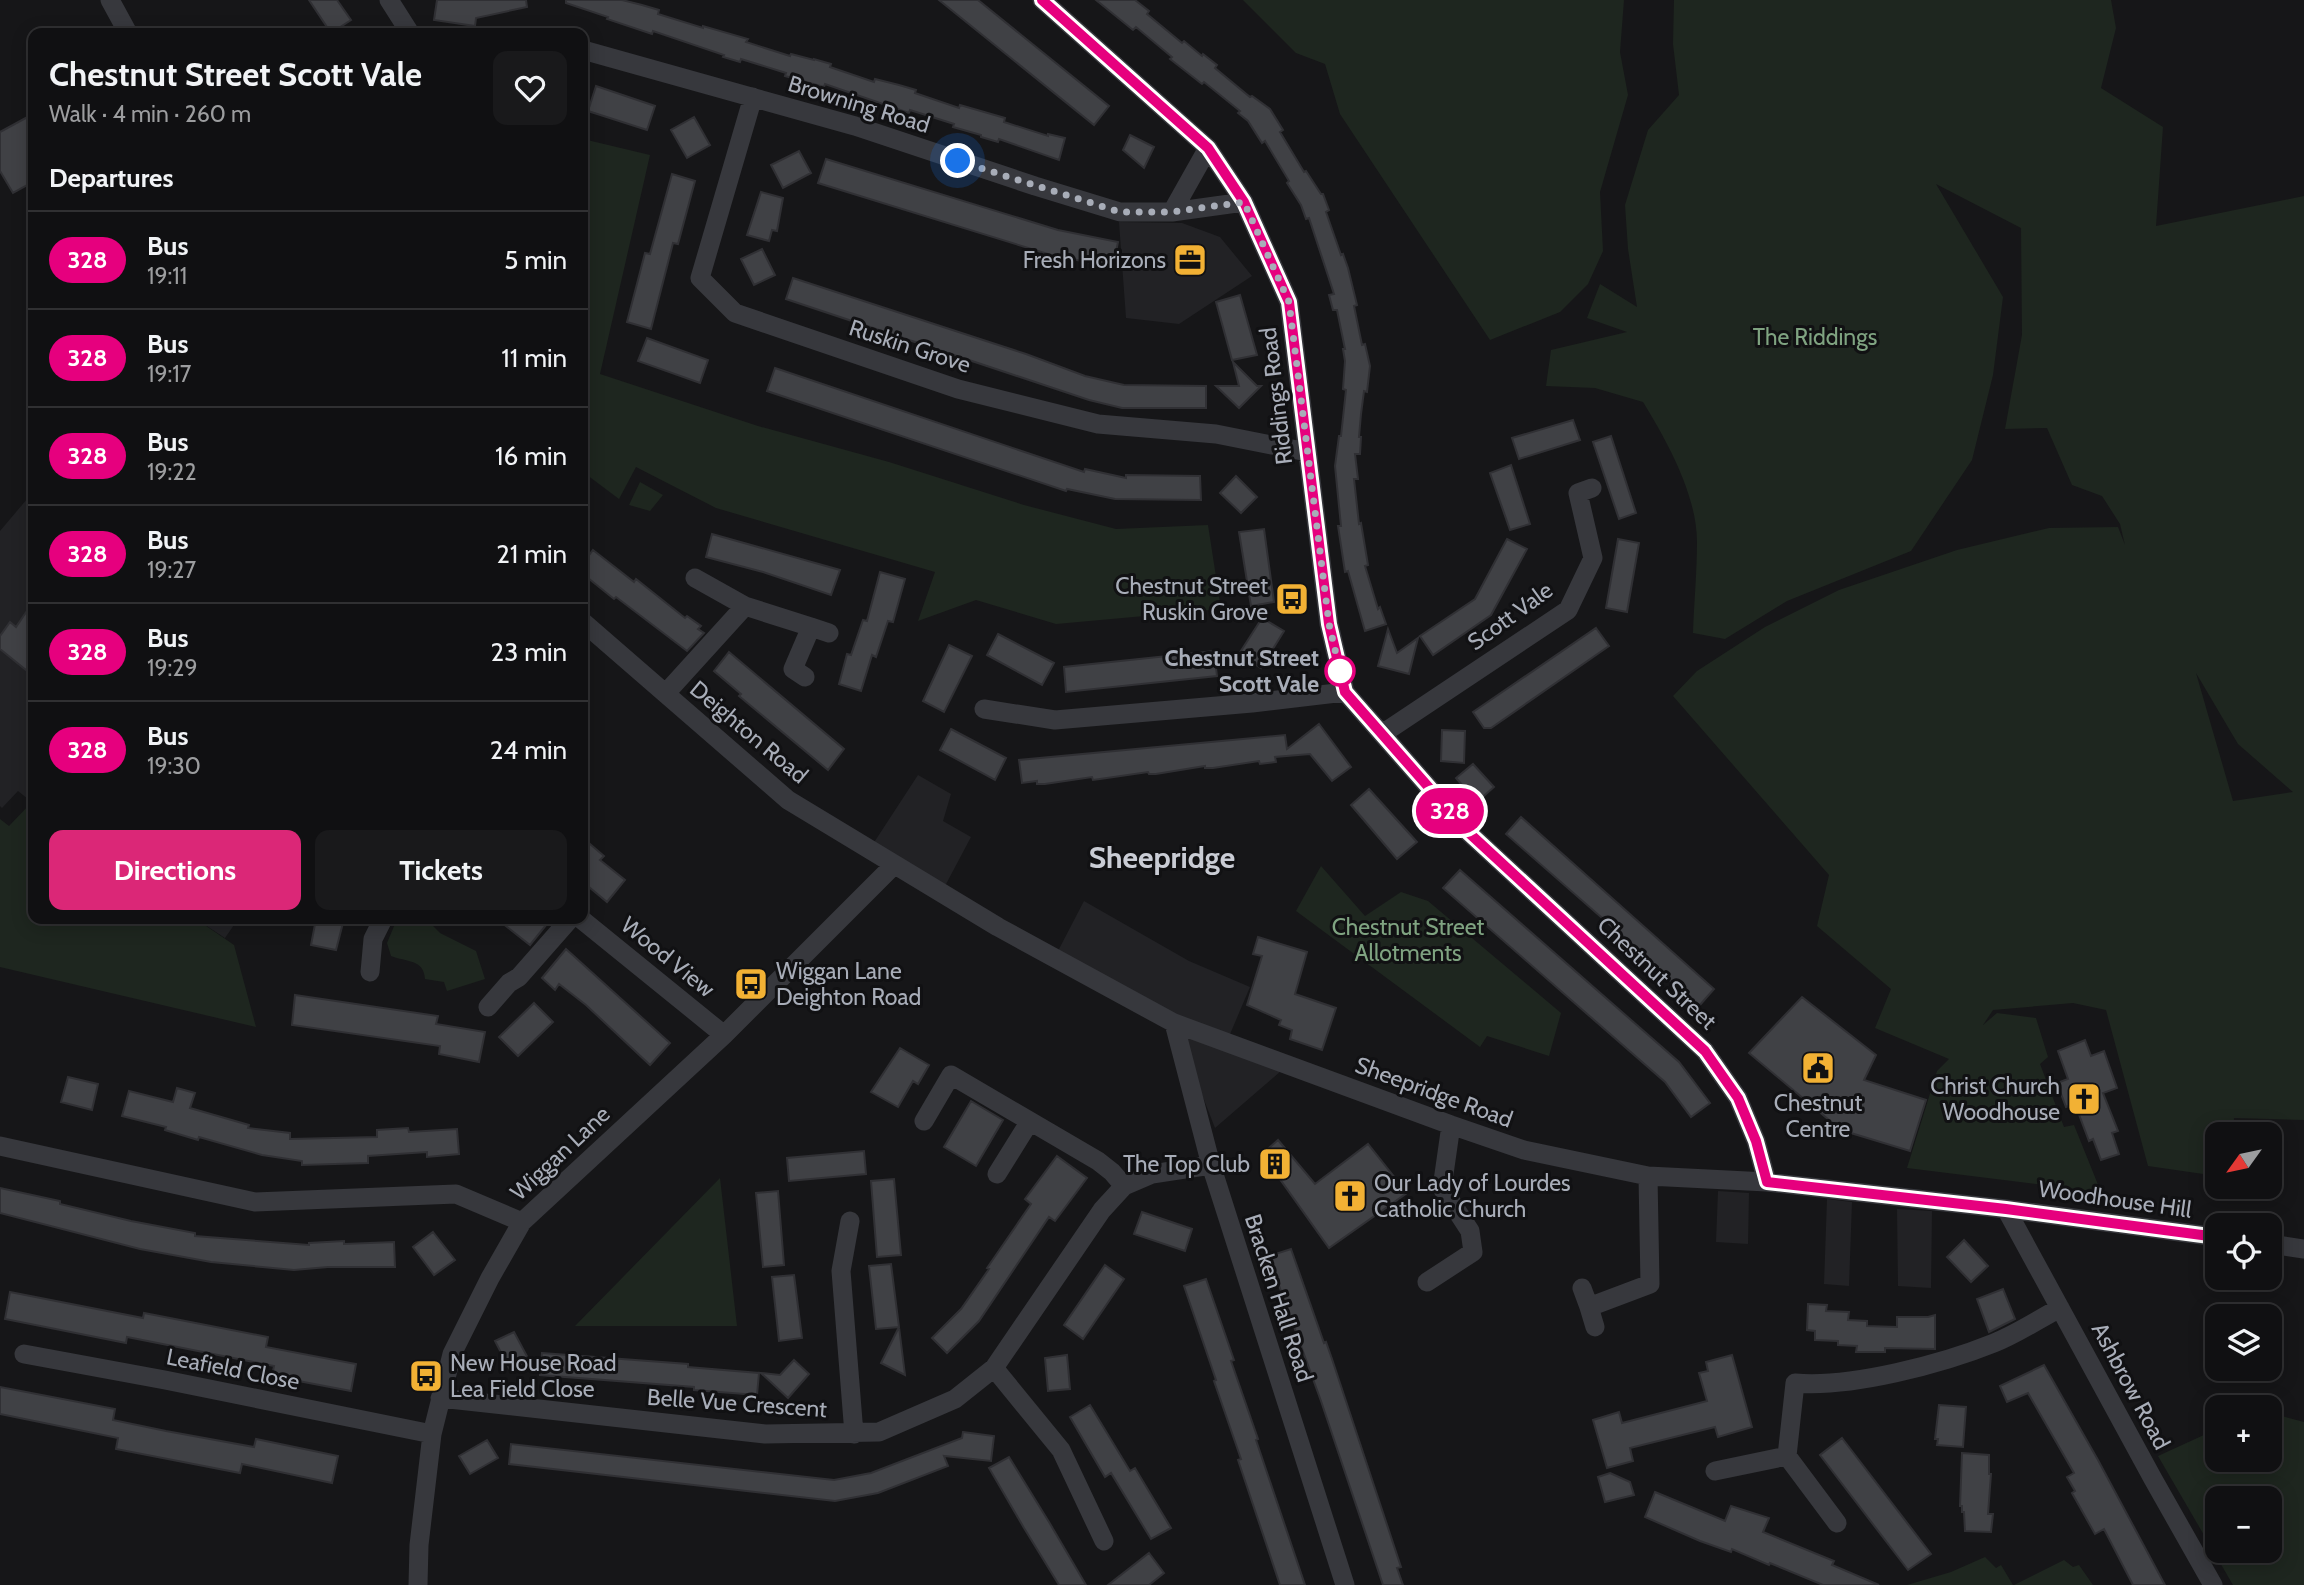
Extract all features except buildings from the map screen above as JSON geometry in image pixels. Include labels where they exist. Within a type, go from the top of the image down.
[{"type":"street","points":[[110,0],[125,28]]},
{"type":"street","points":[[389,0],[407,28]]},
{"type":"street","name":"Riddings Road","points":[[1042,0],[1208,148],[1244,202],[1289,302],[1329,624],[1345,692],[1468,832]]},
{"type":"street","name":"Browning Road","points":[[588,51],[855,126],[1120,212],[1172,212],[1244,202]]},
{"type":"street","name":"Ruskin Grove","points":[[753,97],[700,278],[735,313],[958,389],[1098,424],[1216,434],[1307,452]]},
{"type":"street","points":[[1172,212],[1208,148]]},
{"type":"street","name":"Scott Vale","points":[[1382,734],[1568,610],[1593,558],[1577,493]]},
{"type":"street","points":[[695,578],[745,606],[820,630],[793,669],[805,677]]},
{"type":"street","points":[[666,693],[745,606]]},
{"type":"street","name":"Deighton Road","points":[[588,626],[788,800],[893,866]]},
{"type":"street","points":[[984,709],[1055,720],[1345,692]]},
{"type":"street","name":"Chestnut Street","points":[[1468,832],[1705,1051],[1738,1098],[1756,1141],[1767,1182]]},
{"type":"street","name":"Sheepridge Road","points":[[893,866],[1174,1023],[1524,1150],[1647,1176],[1767,1182],[2006,1209]]},
{"type":"street","name":"Wiggan Lane","points":[[0,1146],[255,1202],[456,1194],[522,1222],[724,1035],[893,866]]},
{"type":"street","points":[[370,972],[373,939],[380,924]]},
{"type":"street","points":[[488,1007],[519,977],[566,924]]},
{"type":"street","name":"Wood View","points":[[588,924],[724,1035]]},
{"type":"street","name":"Bracken Hall Road","points":[[1174,1023],[1211,1165],[1345,1585]]},
{"type":"street","points":[[924,1121],[951,1075],[1098,1161],[1124,1186]]},
{"type":"street","points":[[997,1174],[1030,1121]]},
{"type":"street","points":[[1427,1282],[1473,1252],[1470,1231],[1442,1188],[1451,1125]]},
{"type":"street","name":"Belle Vue Crescent","points":[[440,1398],[765,1434],[879,1432],[955,1399],[994,1368],[1102,1210],[1124,1186],[1152,1174],[1211,1165]]},
{"type":"street","points":[[1589,1307],[1650,1284],[1647,1176]]},
{"type":"street","name":"Woodhouse Hill","points":[[2006,1209],[2205,1235]]},
{"type":"street","name":"Ashbrow Road","points":[[2006,1209],[2213,1585]]},
{"type":"street","points":[[850,1221],[841,1271],[853,1434]]},
{"type":"street","points":[[418,1585],[419,1545],[432,1434],[452,1354],[522,1222]]},
{"type":"street","points":[[2282,1246],[2304,1249]]},
{"type":"street","points":[[1582,1288],[1595,1327]]},
{"type":"street","points":[[1837,1523],[1787,1456],[1796,1383],[1819,1385],[1910,1370],[1994,1343],[2060,1308]]},
{"type":"street","name":"Leafield Close","points":[[24,1354],[432,1434]]},
{"type":"street","points":[[994,1368],[1061,1450],[1104,1541]]},
{"type":"street","points":[[1715,1471],[1787,1456]]},
{"type":"shaded area","points":[[1119,222],[1182,223],[1220,237],[1252,276],[1179,324],[1126,318]]},
{"type":"shaded area","points":[[28,498],[28,799],[18,791],[2,808],[0,806],[0,531]]},
{"type":"shaded area","points":[[918,775],[951,794],[943,821],[971,837],[945,886],[873,844]]},
{"type":"shaded area","points":[[1084,901],[1189,961],[1250,987],[1225,1046],[1281,1071],[1215,1128],[1178,1017],[1058,951]]},
{"type":"shaded area","points":[[204,924],[235,924],[225,938]]},
{"type":"shaded area","points":[[1718,1191],[1749,1193],[1748,1244],[1716,1242]]},
{"type":"shaded area","points":[[1827,1199],[1852,1202],[1849,1286],[1824,1284]]},
{"type":"shaded area","points":[[1897,1209],[1932,1211],[1931,1288],[1898,1286]]},
{"type":"green space","points":[[1243,0],[1624,0],[1620,52],[1628,95],[1600,192],[1603,251],[1588,284],[1560,312],[1490,340],[1340,114],[1325,64],[1296,53]]},
{"type":"green space","name":"The Riddings","points":[[1674,0],[2111,0],[2116,28],[2101,88],[2163,127],[2156,226],[2304,196],[2304,1120],[2234,1118],[2234,1122],[2205,1122],[2205,1174],[2148,1166],[2106,1010],[2073,1003],[1993,1010],[1983,1025],[1997,1013],[2036,1018],[2048,1057],[2040,1064],[2064,1127],[2074,1125],[2101,1192],[1907,1168],[1937,1071],[1949,1059],[1875,1028],[1891,989],[1817,926],[1829,875],[1673,696],[1697,671],[1765,627],[1839,590],[1957,550],[2049,528],[2118,527],[2125,545],[2120,524],[2102,496],[2072,485],[2047,428],[2005,429],[2022,335],[2021,228],[1936,184],[2003,297],[1993,375],[1972,460],[1911,551],[1787,601],[1725,639],[1693,633],[1696,524],[1679,469],[1652,417],[1643,402],[1595,388],[1546,386],[1551,350],[1627,332],[1587,318],[1600,284],[1637,307],[1628,249],[1625,205],[1648,130],[1679,95],[1673,44]],"holes":[[[2196,673],[2238,744],[2293,792],[2233,801]]]},
{"type":"green space","points":[[588,140],[650,155],[600,374],[758,426],[889,462],[1024,505],[1116,529],[1208,525],[1221,609],[1056,624],[976,600],[918,621],[935,572],[716,508],[636,467],[619,499],[588,476]]},
{"type":"green space","points":[[640,482],[663,495],[650,511],[629,505]]},
{"type":"green space","points":[[28,806],[28,924],[203,924],[234,945],[256,1027],[0,967],[0,819],[9,826]]},
{"type":"green space","name":"Chestnut Street Allotments","points":[[1321,866],[1365,916],[1401,892],[1428,901],[1561,1013],[1549,1056],[1487,1036],[1480,1047],[1296,911]]},
{"type":"green space","points":[[395,924],[432,924],[440,933],[476,951],[485,979],[447,991],[444,982],[425,979],[418,965],[391,956],[387,943]]},
{"type":"green space","points":[[720,1178],[737,1326],[575,1326]]},
{"type":"green space","points":[[2282,1416],[2304,1422],[2304,1585],[2233,1585],[2220,1563],[2282,1563],[2282,1486],[2205,1486],[2205,1537],[2158,1456],[2205,1434],[2205,1472],[2282,1472]]},
{"type":"green space","points":[[1985,1557],[1996,1568],[2001,1565],[2013,1585],[1907,1585],[1951,1572]]},
{"type":"green space","points":[[2064,1560],[2073,1567],[2079,1565],[2093,1585],[2014,1585]]},
{"type":"bus line","name":"328","points":[[1042,0],[1208,148],[1244,202],[1289,302],[1329,624],[1345,692],[1468,832],[1705,1051],[1738,1098],[1756,1141],[1767,1182],[2006,1209],[2205,1235]]},
{"type":"place","name":"Fresh Horizons","points":[[1190,260]]},
{"type":"place","name":"Chestnut Street Ruskin Grove","points":[[1292,599]]},
{"type":"place","name":"Chestnut Street Scott Vale","points":[[1340,671]]},
{"type":"place","name":"Wiggan Lane Deighton Road","points":[[751,984]]},
{"type":"place","name":"Chestnut Centre","points":[[1818,1068]]},
{"type":"place","name":"Christ Church Woodhouse","points":[[2084,1099]]},
{"type":"place","name":"The Top Club","points":[[1275,1164]]},
{"type":"place","name":"Our Lady of Lourdes Catholic Church","points":[[1350,1196]]},
{"type":"place","name":"New House Road Lea Field Close","points":[[426,1376]]},
{"type":"district","name":"Sheepridge","points":[[1162,857]]},
{"type":"route","points":[[958,161],[1120,212],[1172,212],[1244,202],[1289,302],[1329,624],[1340,671]]}]
